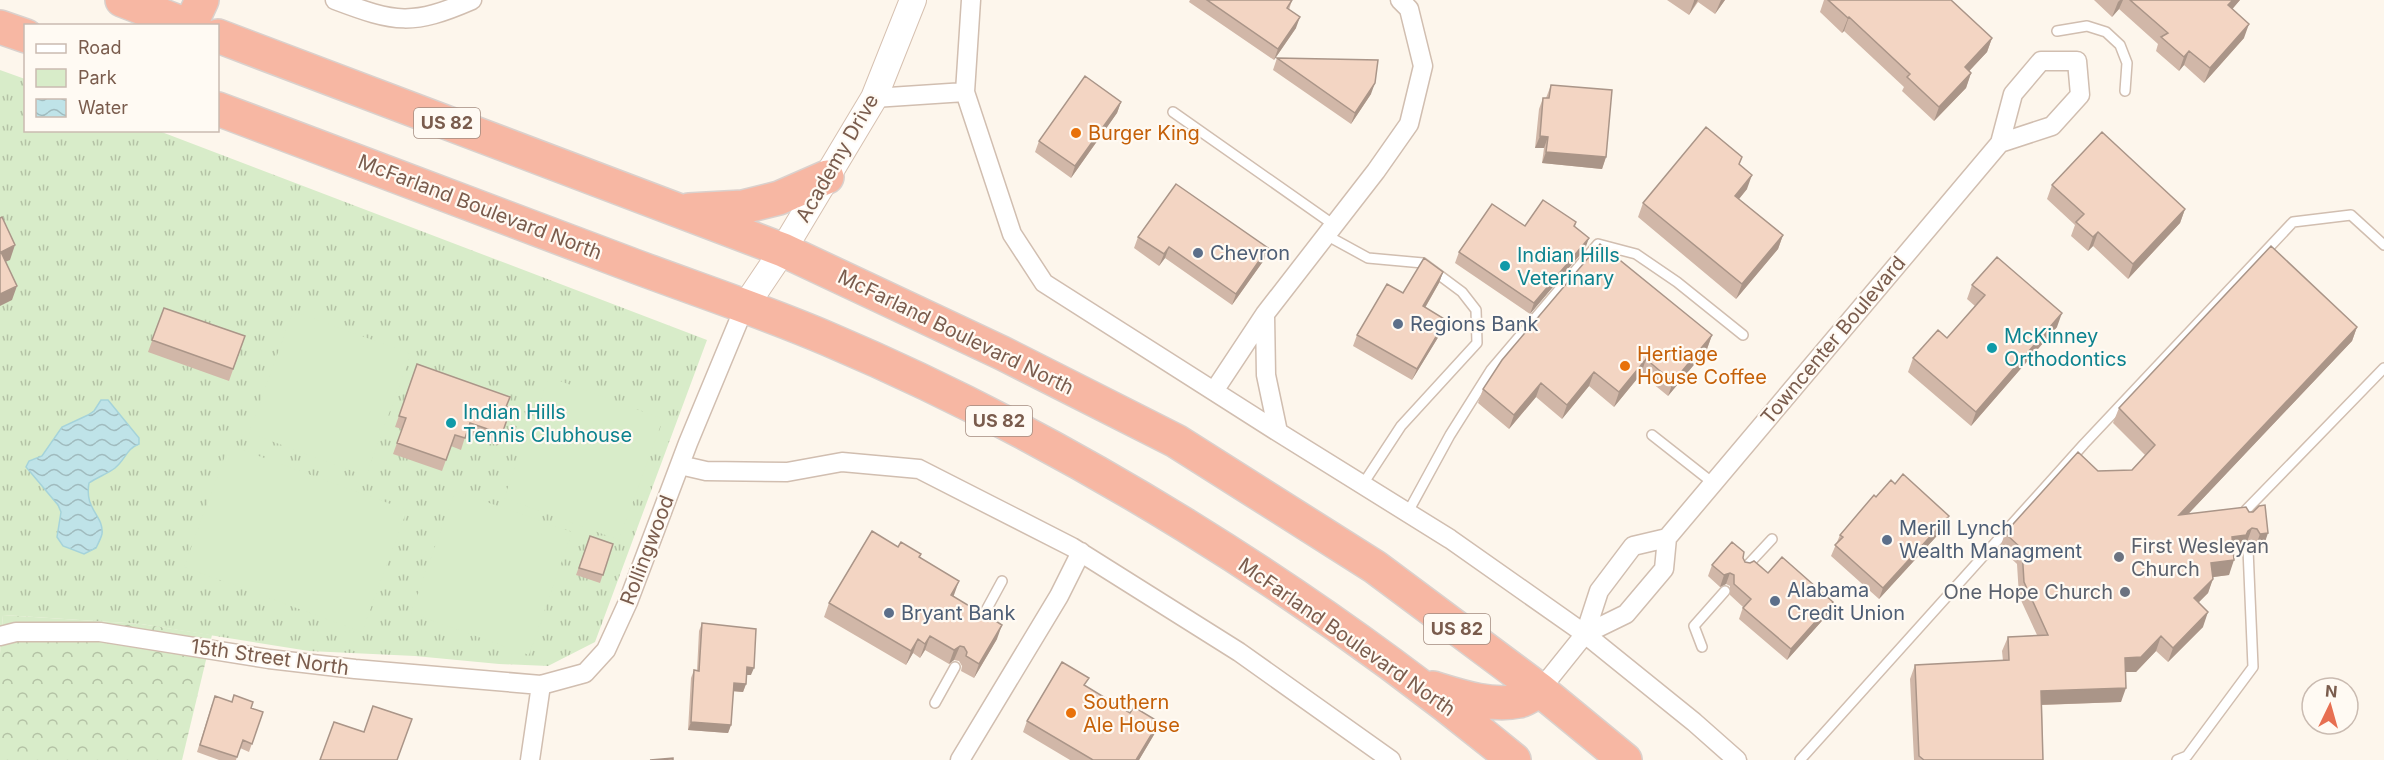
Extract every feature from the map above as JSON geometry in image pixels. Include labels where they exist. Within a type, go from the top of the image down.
[{"type":"highway","points":[[122,0],[184,24]]},
{"type":"highway","points":[[190,24],[201,0]]},
{"type":"highway","points":[[0,27],[24,35]]},
{"type":"highway","name":"McFarland Boulevard North","points":[[219,36],[783,250],[992,348],[1176,441],[1375,567],[1540,690],[1625,760]]},
{"type":"highway","name":"McFarland Boulevard North","points":[[219,109],[827,338],[896,370],[1059,453],[1240,561],[1320,614],[1514,760]]},
{"type":"highway","points":[[676,210],[743,207],[779,198],[827,177]]},
{"type":"highway","points":[[1416,684],[1474,699],[1502,702],[1521,701],[1540,690]]},
{"type":"street","points":[[335,0],[375,15],[404,20],[444,12],[472,0]]},
{"type":"street","name":"Academy Drive","points":[[744,308],[783,250],[874,98],[913,0]]},
{"type":"street","points":[[971,0],[965,92],[1012,234],[1044,283],[1214,392],[1450,538],[1585,634],[1694,722],[1737,760]]},
{"type":"street","points":[[1214,392],[1265,314],[1409,124],[1423,66],[1408,9],[1400,0]]},
{"type":"street","points":[[2041,61],[2077,61],[2080,95],[2052,126],[2000,142],[2013,94],[2041,61]]},
{"type":"street","points":[[874,98],[965,92]]},
{"type":"street","name":"Towncenter Boulevard","points":[[1667,538],[2000,142]]},
{"type":"street","name":"Rollingwood","points":[[541,685],[585,673],[606,650],[628,602],[680,465],[744,308]]},
{"type":"street","points":[[1265,314],[1266,375],[1278,432]]},
{"type":"street","points":[[680,465],[706,471],[787,472],[843,462],[919,469],[1081,552],[1239,652],[1391,760]]},
{"type":"street","points":[[1540,690],[1585,634],[1599,591],[1633,546],[1667,538],[1664,568],[1626,614],[1585,634]]},
{"type":"street","points":[[960,760],[1059,596],[1081,552]]},
{"type":"street","name":"15th Street North","points":[[0,636],[16,632],[100,632],[269,659],[541,685]]},
{"type":"street","points":[[530,760],[541,685]]},
{"type":"lane","points":[[2057,31],[2087,26],[2106,32],[2120,45],[2127,63],[2125,91]]},
{"type":"lane","points":[[1173,112],[1368,258],[1423,263],[1462,292],[1476,310],[1477,344],[1401,426],[1363,484]]},
{"type":"lane","points":[[1800,760],[2084,444],[2294,222],[2351,215],[2384,245]]},
{"type":"lane","points":[[1408,512],[1450,435],[1491,370],[1598,244],[1636,254],[1677,282],[1743,335]]},
{"type":"lane","points":[[2247,520],[2246,510],[2384,368]]},
{"type":"lane","points":[[1652,435],[1713,483]]},
{"type":"lane","points":[[1745,568],[1772,539]]},
{"type":"lane","points":[[2176,760],[2187,756],[2253,667],[2248,549]]},
{"type":"lane","points":[[977,627],[1002,581]]},
{"type":"lane","points":[[1702,647],[1694,626],[1725,591]]},
{"type":"lane","points":[[935,703],[955,667]]},
{"type":"green space","points":[[0,70],[24,79],[24,132],[162,132],[707,340],[595,642],[548,666],[309,651],[141,624],[3,615],[0,654]]},
{"type":"green space","points":[[293,311],[411,354],[366,476],[249,433]]},
{"type":"green space","points":[[549,377],[663,419],[619,540],[504,498]]},
{"type":"green space","points":[[229,445],[407,510],[362,632],[184,567]]},
{"type":"green space","points":[[455,491],[572,532],[529,655],[411,613]]},
{"type":"green space","points":[[3,615],[141,624],[212,635],[182,760],[0,760],[0,654]]},
{"type":"water","points":[[101,400],[108,400],[139,438],[139,444],[131,449],[115,468],[89,483],[89,500],[102,527],[102,534],[96,548],[84,554],[63,546],[57,537],[61,512],[58,505],[26,467],[29,461],[42,456],[62,427],[94,411]]},
{"type":"building","points":[[1207,0],[1292,0],[1287,8],[1300,17],[1278,49]]},
{"type":"building","points":[[1828,0],[1951,0],[1992,38],[1965,67],[1971,73],[1939,107],[1907,77],[1910,74]]},
{"type":"building","points":[[2130,0],[2233,0],[2228,5],[2249,24],[2210,68],[2189,51],[2184,57],[2161,37],[2168,33]]},
{"type":"building","points":[[1277,58],[1378,60],[1375,83],[1355,113]]},
{"type":"building","name":"Burger King","points":[[1085,76],[1121,102],[1075,166],[1039,141]]},
{"type":"building","points":[[1551,85],[1612,90],[1606,157],[1546,152],[1548,137],[1540,136],[1543,98],[1549,98]]},
{"type":"building","points":[[1706,127],[1742,157],[1739,164],[1752,175],[1735,196],[1783,235],[1742,284],[1643,203]]},
{"type":"building","points":[[2102,132],[2185,209],[2133,264],[2098,232],[2093,237],[2076,222],[2084,214],[2052,185]]},
{"type":"building","name":"Chevron","points":[[1176,184],[1268,248],[1236,294],[1169,247],[1164,254],[1138,237]]},
{"type":"building","name":"Indian Hills Veterinary","points":[[1543,200],[1576,222],[1574,226],[1589,238],[1534,303],[1459,252],[1492,204],[1525,226]]},
{"type":"building","points":[[2,217],[15,245],[1,252],[17,286],[0,294],[0,218]]},
{"type":"building","points":[[1600,244],[1712,335],[1673,382],[1646,359],[1619,392],[1594,372],[1567,405],[1541,383],[1514,415],[1483,389],[1502,360]]},
{"type":"building","points":[[2271,246],[2357,327],[2179,515],[2246,507],[2249,512],[2253,512],[2259,506],[2265,505],[2268,533],[2260,534],[2257,529],[2252,528],[2246,535],[2232,537],[2234,560],[2211,563],[2213,579],[2194,598],[2208,612],[2173,648],[2161,636],[2141,657],[2125,658],[2126,688],[2041,691],[2043,760],[1924,760],[1919,756],[1915,665],[2009,660],[2008,637],[2048,635],[2024,582],[2022,549],[2005,533],[2078,452],[2098,471],[2132,470],[2155,445],[2119,408]]},
{"type":"building","name":"McKinney Orthodontics","points":[[1997,257],[2062,313],[1976,412],[1913,358],[1938,330],[1947,338],[1985,295],[1972,285]]},
{"type":"building","name":"Regions Bank","points":[[1424,258],[1443,272],[1423,306],[1446,320],[1417,369],[1357,335],[1387,284],[1403,293]]},
{"type":"building","points":[[164,308],[245,336],[233,369],[152,340]]},
{"type":"building","name":"Indian Hills Tennis Clubhouse","points":[[417,364],[510,397],[506,407],[511,408],[502,434],[470,423],[465,438],[455,435],[446,460],[397,443],[406,418],[399,416]]},
{"type":"building","name":"Merill Lynch Wealth Managment","points":[[1903,474],[1949,516],[1883,588],[1835,545],[1843,537],[1840,535],[1874,495],[1876,497],[1891,480],[1895,484]]},
{"type":"building","name":"Bryant Bank","points":[[872,531],[898,547],[901,542],[921,554],[919,557],[959,581],[951,595],[976,610],[978,618],[983,619],[988,616],[1002,625],[979,664],[966,656],[967,652],[964,647],[960,646],[954,650],[930,636],[925,644],[918,639],[911,651],[829,603]]},
{"type":"building","points":[[590,536],[613,544],[603,575],[579,568]]},
{"type":"building","name":"Alabama Credit Union","points":[[1732,542],[1744,552],[1745,562],[1754,561],[1768,573],[1782,557],[1833,602],[1791,649],[1743,608],[1751,599],[1734,584],[1734,575],[1730,573],[1724,575],[1712,565]]},
{"type":"building","points":[[702,623],[756,629],[754,668],[747,667],[746,684],[734,683],[731,725],[691,722],[694,670],[699,671]]},
{"type":"building","name":"Southern Ale House","points":[[1062,662],[1089,678],[1084,685],[1130,713],[1134,707],[1159,722],[1136,760],[1093,760],[1027,721]]},
{"type":"building","points":[[234,695],[253,702],[251,708],[263,712],[252,744],[243,740],[237,757],[200,745],[215,696],[232,702]]},
{"type":"building","points":[[373,706],[412,719],[397,760],[320,760],[334,722],[364,732]]},
{"type":"building","points":[[673,758],[673,760],[650,760]]},
{"type":"place","name":"Burger King","points":[[1076,133]]},
{"type":"place","name":"Chevron","points":[[1198,253]]},
{"type":"place","name":"Indian Hills Veterinary","points":[[1505,266]]},
{"type":"place","name":"Regions Bank","points":[[1398,324]]},
{"type":"place","name":"McKinney Orthodontics","points":[[1992,348]]},
{"type":"place","name":"Hertiage House Coffee","points":[[1625,366]]},
{"type":"place","name":"Indian Hills Tennis Clubhouse","points":[[451,423]]},
{"type":"place","name":"Merill Lynch Wealth Managment","points":[[1887,540]]},
{"type":"place","name":"First Wesleyan Church","points":[[2119,557]]},
{"type":"place","name":"One Hope Church","points":[[2125,592]]},
{"type":"place","name":"Alabama Credit Union","points":[[1775,601]]},
{"type":"place","name":"Bryant Bank","points":[[889,613]]},
{"type":"place","name":"Southern Ale House","points":[[1071,713]]}]
